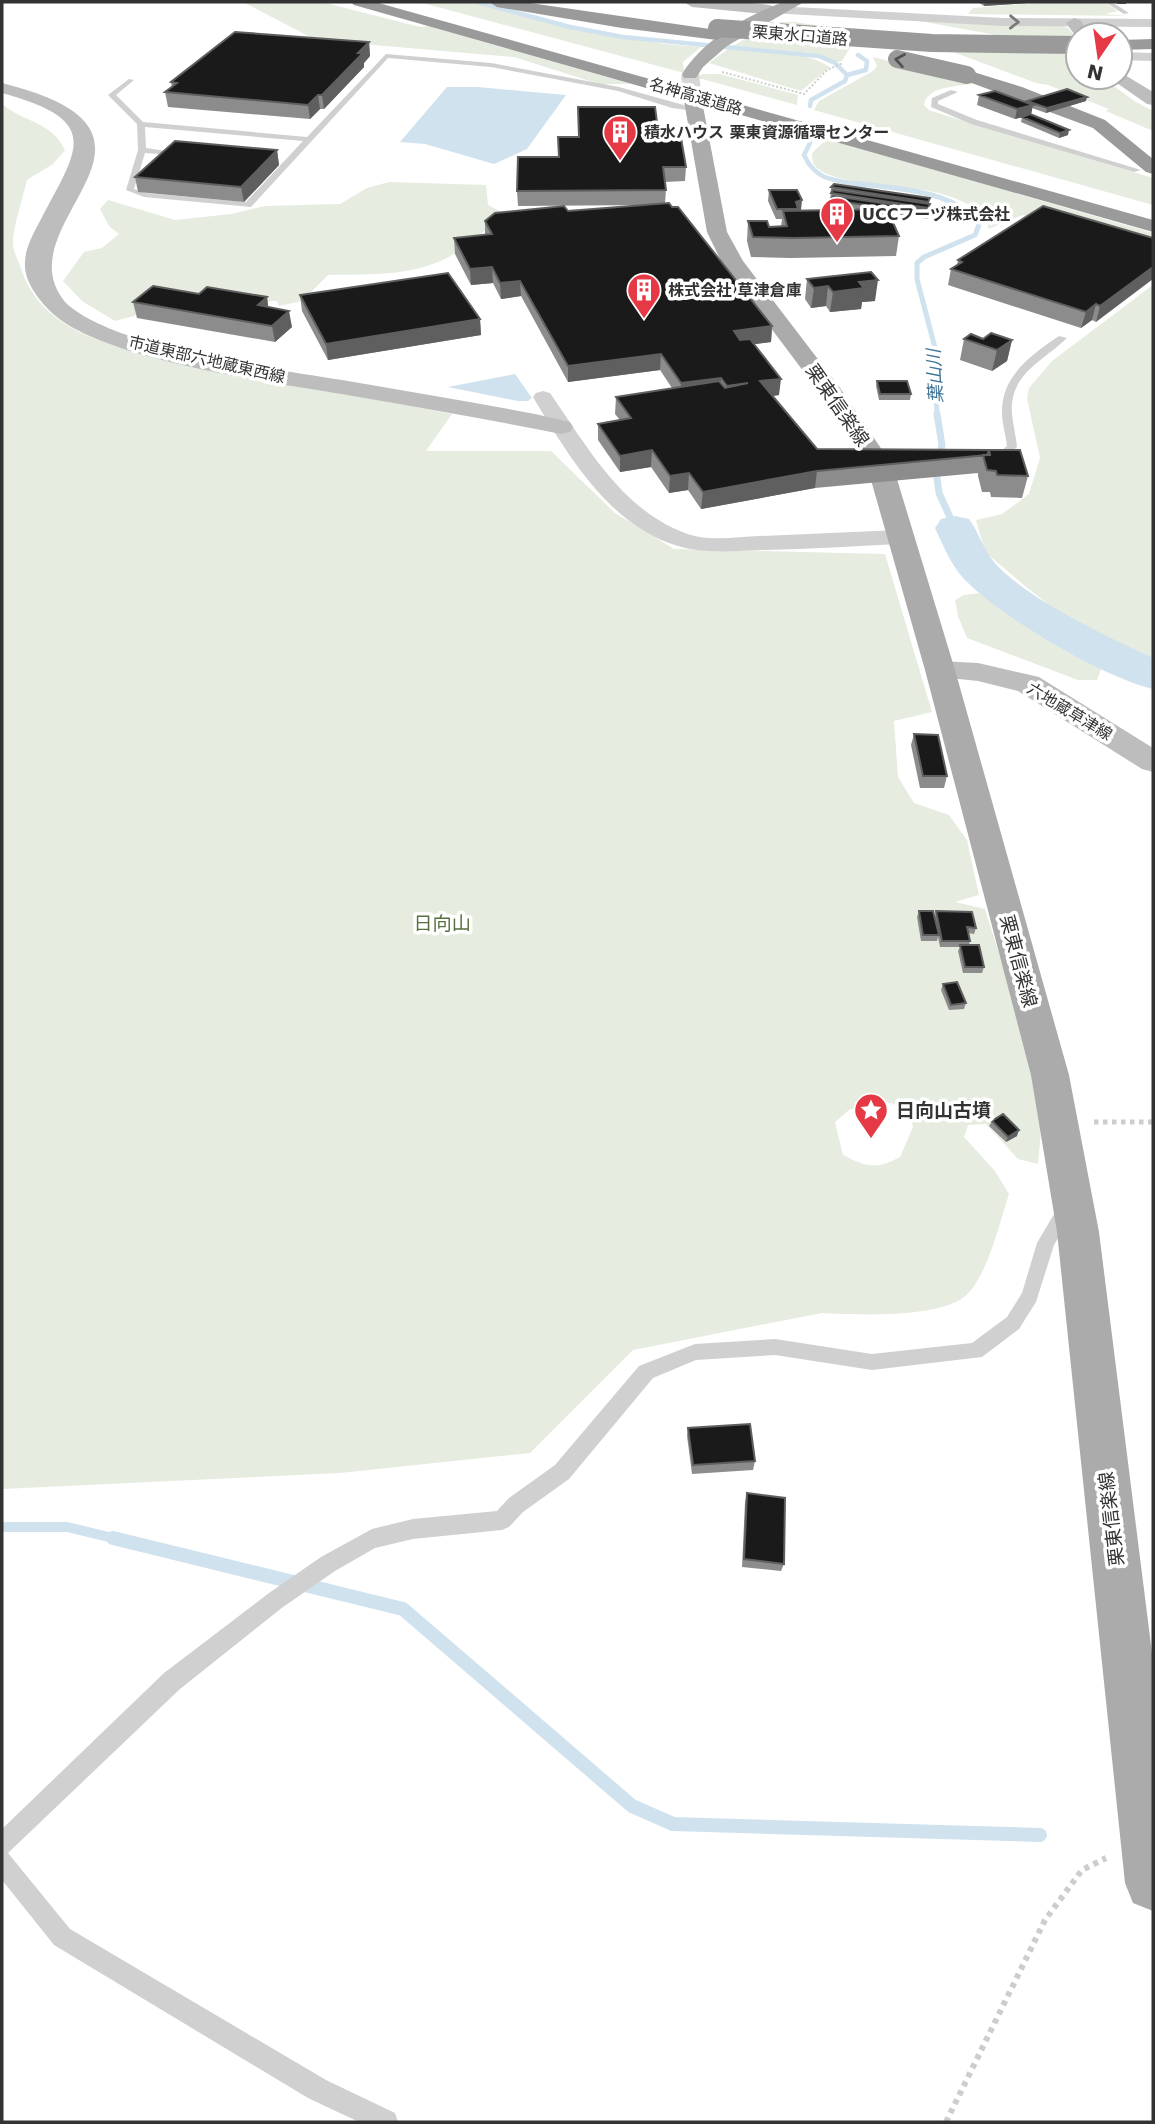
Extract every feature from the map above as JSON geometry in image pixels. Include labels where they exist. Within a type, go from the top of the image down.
[{"type":"highway","name":"名神高速道路","points":[[359,2],[1153,226]]},
{"type":"highway","name":"名神高速道路","points":[[396,2],[1153,212]]},
{"type":"highway","points":[[510,2],[716,39],[851,51],[982,74]]},
{"type":"highway","points":[[671,6],[850,28],[903,39],[1088,120],[1127,130],[1145,169]]},
{"type":"highway","name":"栗東水口道路","points":[[716,39],[1064,45]]},
{"type":"highway","points":[[1134,45],[1153,44]]},
{"type":"main road","points":[[693,87],[716,39],[796,2]]},
{"type":"main road","name":"栗東信楽線","points":[[693,87],[717,232],[733,263],[876,451],[940,670],[1050,1075],[1078,1231],[1150,1834],[1153,1883]]},
{"type":"street","points":[[692,2],[913,22],[1064,49]]},
{"type":"street","points":[[775,10],[1064,28]]},
{"type":"street","points":[[1134,25],[1153,23]]},
{"type":"street","points":[[1134,56],[1153,57]]},
{"type":"street","points":[[1134,86],[1153,100]]},
{"type":"street","name":"市道東部六地蔵東西線","points":[[2,88],[46,101],[77,124],[84,149],[44,232],[35,267],[43,288],[61,310],[86,326],[133,343],[230,367],[561,428]]},
{"type":"street","points":[[543,397],[591,471],[636,513],[662,532],[678,539],[701,544],[743,544],[899,537]]},
{"type":"street","name":"六地蔵草津線","points":[[940,670],[978,672],[1028,684],[1153,762]]},
{"type":"lane","points":[[1108,2],[1126,13]]},
{"type":"lane","points":[[141,124],[142,150],[130,190],[144,195],[248,205],[389,53],[376,52]]},
{"type":"lane","points":[[386,56],[491,65],[619,89],[672,106],[693,87]]},
{"type":"lane","points":[[131,80],[112,95],[141,124],[309,139]]},
{"type":"lane","points":[[954,92],[935,100],[934,105],[974,121],[1145,169]]},
{"type":"lane","points":[[142,150],[195,155]]},
{"type":"lane","points":[[273,162],[286,164]]},
{"type":"lane","points":[[980,454],[1003,454],[1012,447],[1007,414],[1007,389],[1033,358],[1062,338]]},
{"type":"lane","points":[[2,1844],[172,1681],[328,1564],[372,1539],[413,1529],[502,1520],[516,1505],[562,1472],[646,1372],[695,1352],[775,1348],[872,1362],[976,1351],[1013,1323],[1030,1296],[1046,1243],[1072,1198]]},
{"type":"lane","points":[[2,1862],[62,1937],[317,2089],[386,2122]]},
{"type":"path","points":[[802,103],[804,94],[827,70],[846,61]]},
{"type":"path","points":[[693,87],[804,94]]},
{"type":"path","points":[[1058,1122],[1153,1122]]},
{"type":"path","points":[[946,2122],[1045,1920],[1082,1870],[1150,1834]]},
{"type":"green space","points":[[243,2],[322,2],[420,27],[428,26],[631,84],[599,84],[514,57],[316,40]]},
{"type":"green space","points":[[419,2],[472,2],[571,28],[664,44],[701,47],[683,62],[684,73]]},
{"type":"green space","points":[[1046,2],[1104,2],[1118,11],[1105,14],[1128,16],[968,14],[973,8]]},
{"type":"green space","points":[[914,20],[1064,27],[1064,41],[1034,42]]},
{"type":"green space","points":[[774,22],[795,22],[859,32],[842,61],[837,62],[811,53],[733,46]]},
{"type":"green space","points":[[937,46],[1058,52],[1064,54],[1064,91],[1121,91],[1153,111],[1153,131],[1106,111],[1109,109],[1048,85]]},
{"type":"green space","points":[[728,49],[794,54],[830,67],[801,91],[709,63]]},
{"type":"green space","points":[[873,57],[976,83],[938,90],[926,98],[924,105],[941,114],[1153,178],[1153,205],[814,110],[819,101],[873,71],[877,66]]},
{"type":"green space","points":[[720,74],[798,95],[797,105],[695,77]]},
{"type":"green space","name":"日向山","points":[[2,104],[52,133],[65,150],[53,164],[27,180],[13,244],[21,269],[43,306],[75,330],[156,357],[452,414],[426,451],[551,451],[615,513],[674,549],[885,554],[932,712],[894,721],[898,777],[914,803],[949,815],[967,840],[979,895],[955,902],[985,909],[1031,1055],[1042,1119],[1038,1164],[1018,1159],[986,1124],[968,1125],[964,1137],[995,1171],[1009,1194],[986,1264],[972,1289],[952,1304],[896,1314],[822,1313],[633,1350],[530,1453],[340,1473],[2,1489]],"holes":[[[880,1101],[895,1104],[911,1117],[913,1127],[900,1157],[884,1164],[872,1165],[843,1155],[835,1122],[849,1110]]]},
{"type":"green space","points":[[827,139],[1153,233],[1153,247],[1023,215],[988,229],[988,219],[976,209],[953,198],[929,191],[854,181],[826,174],[815,166],[812,153]]},
{"type":"green space","points":[[389,182],[486,185],[488,205],[505,214],[457,252],[442,260],[411,270],[328,275],[302,301],[279,306],[277,301],[152,302],[134,316],[115,321],[82,301],[63,281],[84,252],[102,248],[119,234],[109,226],[100,209],[108,200],[175,220],[231,214],[265,206],[340,204],[367,188]]},
{"type":"green space","points":[[1153,285],[1153,663],[1073,624],[1025,586],[985,552],[976,520],[1002,514],[1029,494],[1040,458],[1027,398],[1029,388],[1052,361]]},
{"type":"green space","points":[[988,592],[1054,635],[1104,661],[1097,680],[1078,680],[967,638],[955,600],[964,595]]},
{"type":"water","points":[[447,87],[566,95],[527,149],[494,164],[425,144],[400,142]]},
{"type":"water","points":[[515,374],[532,398],[528,401],[448,387]]},
{"type":"building","points":[[235,32],[369,42],[358,53],[363,53],[322,95],[318,95],[308,105],[165,92],[177,83],[171,82]]},
{"type":"building","points":[[1064,90],[1087,97],[1047,108],[1027,101]]},
{"type":"building","points":[[995,91],[1033,105],[1017,109],[979,95]]},
{"type":"building","name":"積水ハウス 栗東資源循環センター","points":[[578,107],[655,107],[659,138],[681,138],[686,167],[663,167],[666,190],[517,191],[518,157],[559,157],[558,137],[579,137]]},
{"type":"building","points":[[1030,114],[1069,130],[1060,133],[1022,117]]},
{"type":"building","points":[[175,141],[277,150],[241,187],[135,177]]},
{"type":"building","points":[[834,184],[930,198],[928,202],[831,187]]},
{"type":"building","points":[[769,190],[797,190],[802,200],[796,202],[798,209],[777,209]]},
{"type":"building","points":[[833,190],[930,204],[928,208],[831,193]]},
{"type":"building","points":[[833,196],[931,210],[929,214],[830,200]]},
{"type":"building","points":[[669,203],[672,207],[678,207],[772,326],[734,331],[740,340],[750,339],[781,379],[760,381],[817,449],[989,450],[987,455],[817,471],[703,492],[689,473],[670,476],[652,450],[620,456],[598,424],[631,418],[616,397],[719,381],[725,388],[748,383],[727,386],[721,378],[681,383],[661,354],[568,366],[520,281],[500,283],[492,267],[470,269],[454,238],[492,234],[485,221],[495,213],[564,206],[568,211]]},
{"type":"building","points":[[1043,206],[1153,238],[1153,267],[1100,306],[1096,304],[1086,312],[951,269],[962,262],[958,260]]},
{"type":"building","points":[[887,209],[899,236],[753,237],[748,221],[767,221],[769,227],[787,226],[783,211]]},
{"type":"building","points":[[871,272],[878,280],[859,282],[864,288],[833,292],[828,286],[814,288],[807,279]]},
{"type":"building","points":[[448,273],[480,319],[326,344],[300,295]]},
{"type":"building","points":[[153,286],[199,294],[207,287],[267,297],[258,305],[289,311],[272,326],[133,302]]},
{"type":"building","points":[[991,333],[1012,340],[997,350],[964,339],[971,334],[983,339]]},
{"type":"building","points":[[877,381],[907,381],[911,394],[880,394]]},
{"type":"building","points":[[989,450],[1020,450],[1028,476],[997,475],[996,471],[987,470],[983,455],[990,455]]},
{"type":"building","points":[[914,734],[938,735],[947,776],[923,776]]},
{"type":"building","points":[[919,911],[933,911],[939,935],[923,935]]},
{"type":"building","points":[[936,911],[972,912],[976,928],[967,927],[970,941],[942,941]]},
{"type":"building","points":[[960,945],[979,945],[984,967],[965,967]]},
{"type":"building","points":[[957,982],[966,1003],[951,1005],[943,984]]},
{"type":"building","points":[[1003,1114],[1019,1130],[1008,1137],[992,1121]]},
{"type":"building","points":[[750,1424],[755,1461],[693,1465],[688,1428]]},
{"type":"building","points":[[747,1493],[785,1498],[784,1564],[744,1559]]},
{"type":"waterway","name":"葉山川","points":[[477,2],[570,27],[623,37],[819,56],[835,63],[847,75]]},
{"type":"waterway","points":[[847,75],[866,70],[867,61],[858,55]]},
{"type":"waterway","name":"葉山川","points":[[810,106],[811,100],[845,81],[847,75]]},
{"type":"waterway","name":"葉山川","points":[[810,136],[810,143],[804,155],[815,171],[829,179],[865,185]]},
{"type":"waterway","name":"葉山川","points":[[854,183],[905,189],[940,197],[969,213],[979,225],[975,235],[924,257],[917,263],[917,279],[935,348],[937,416]]},
{"type":"waterway","name":"葉山川","points":[[937,414],[942,445],[936,471],[939,493],[955,528]]},
{"type":"waterway","name":"葉山川","points":[[955,528],[975,566],[1016,601],[1085,642],[1153,675]]},
{"type":"waterway","points":[[2,1527],[67,1527],[121,1540]]},
{"type":"waterway","points":[[113,1538],[403,1609],[632,1806],[673,1824],[1040,1835]]},
{"type":"tunnel","points":[[690,74],[693,101]]},
{"type":"place","name":"積水ハウス 栗東資源循環センター","points":[[620,162]]},
{"type":"place","name":"UCCフーヅ株式会社","points":[[837,244]]},
{"type":"place","name":"株式会社 草津倉庫","points":[[644,320]]},
{"type":"place","name":"日向山古墳","points":[[871,1140]]}]
